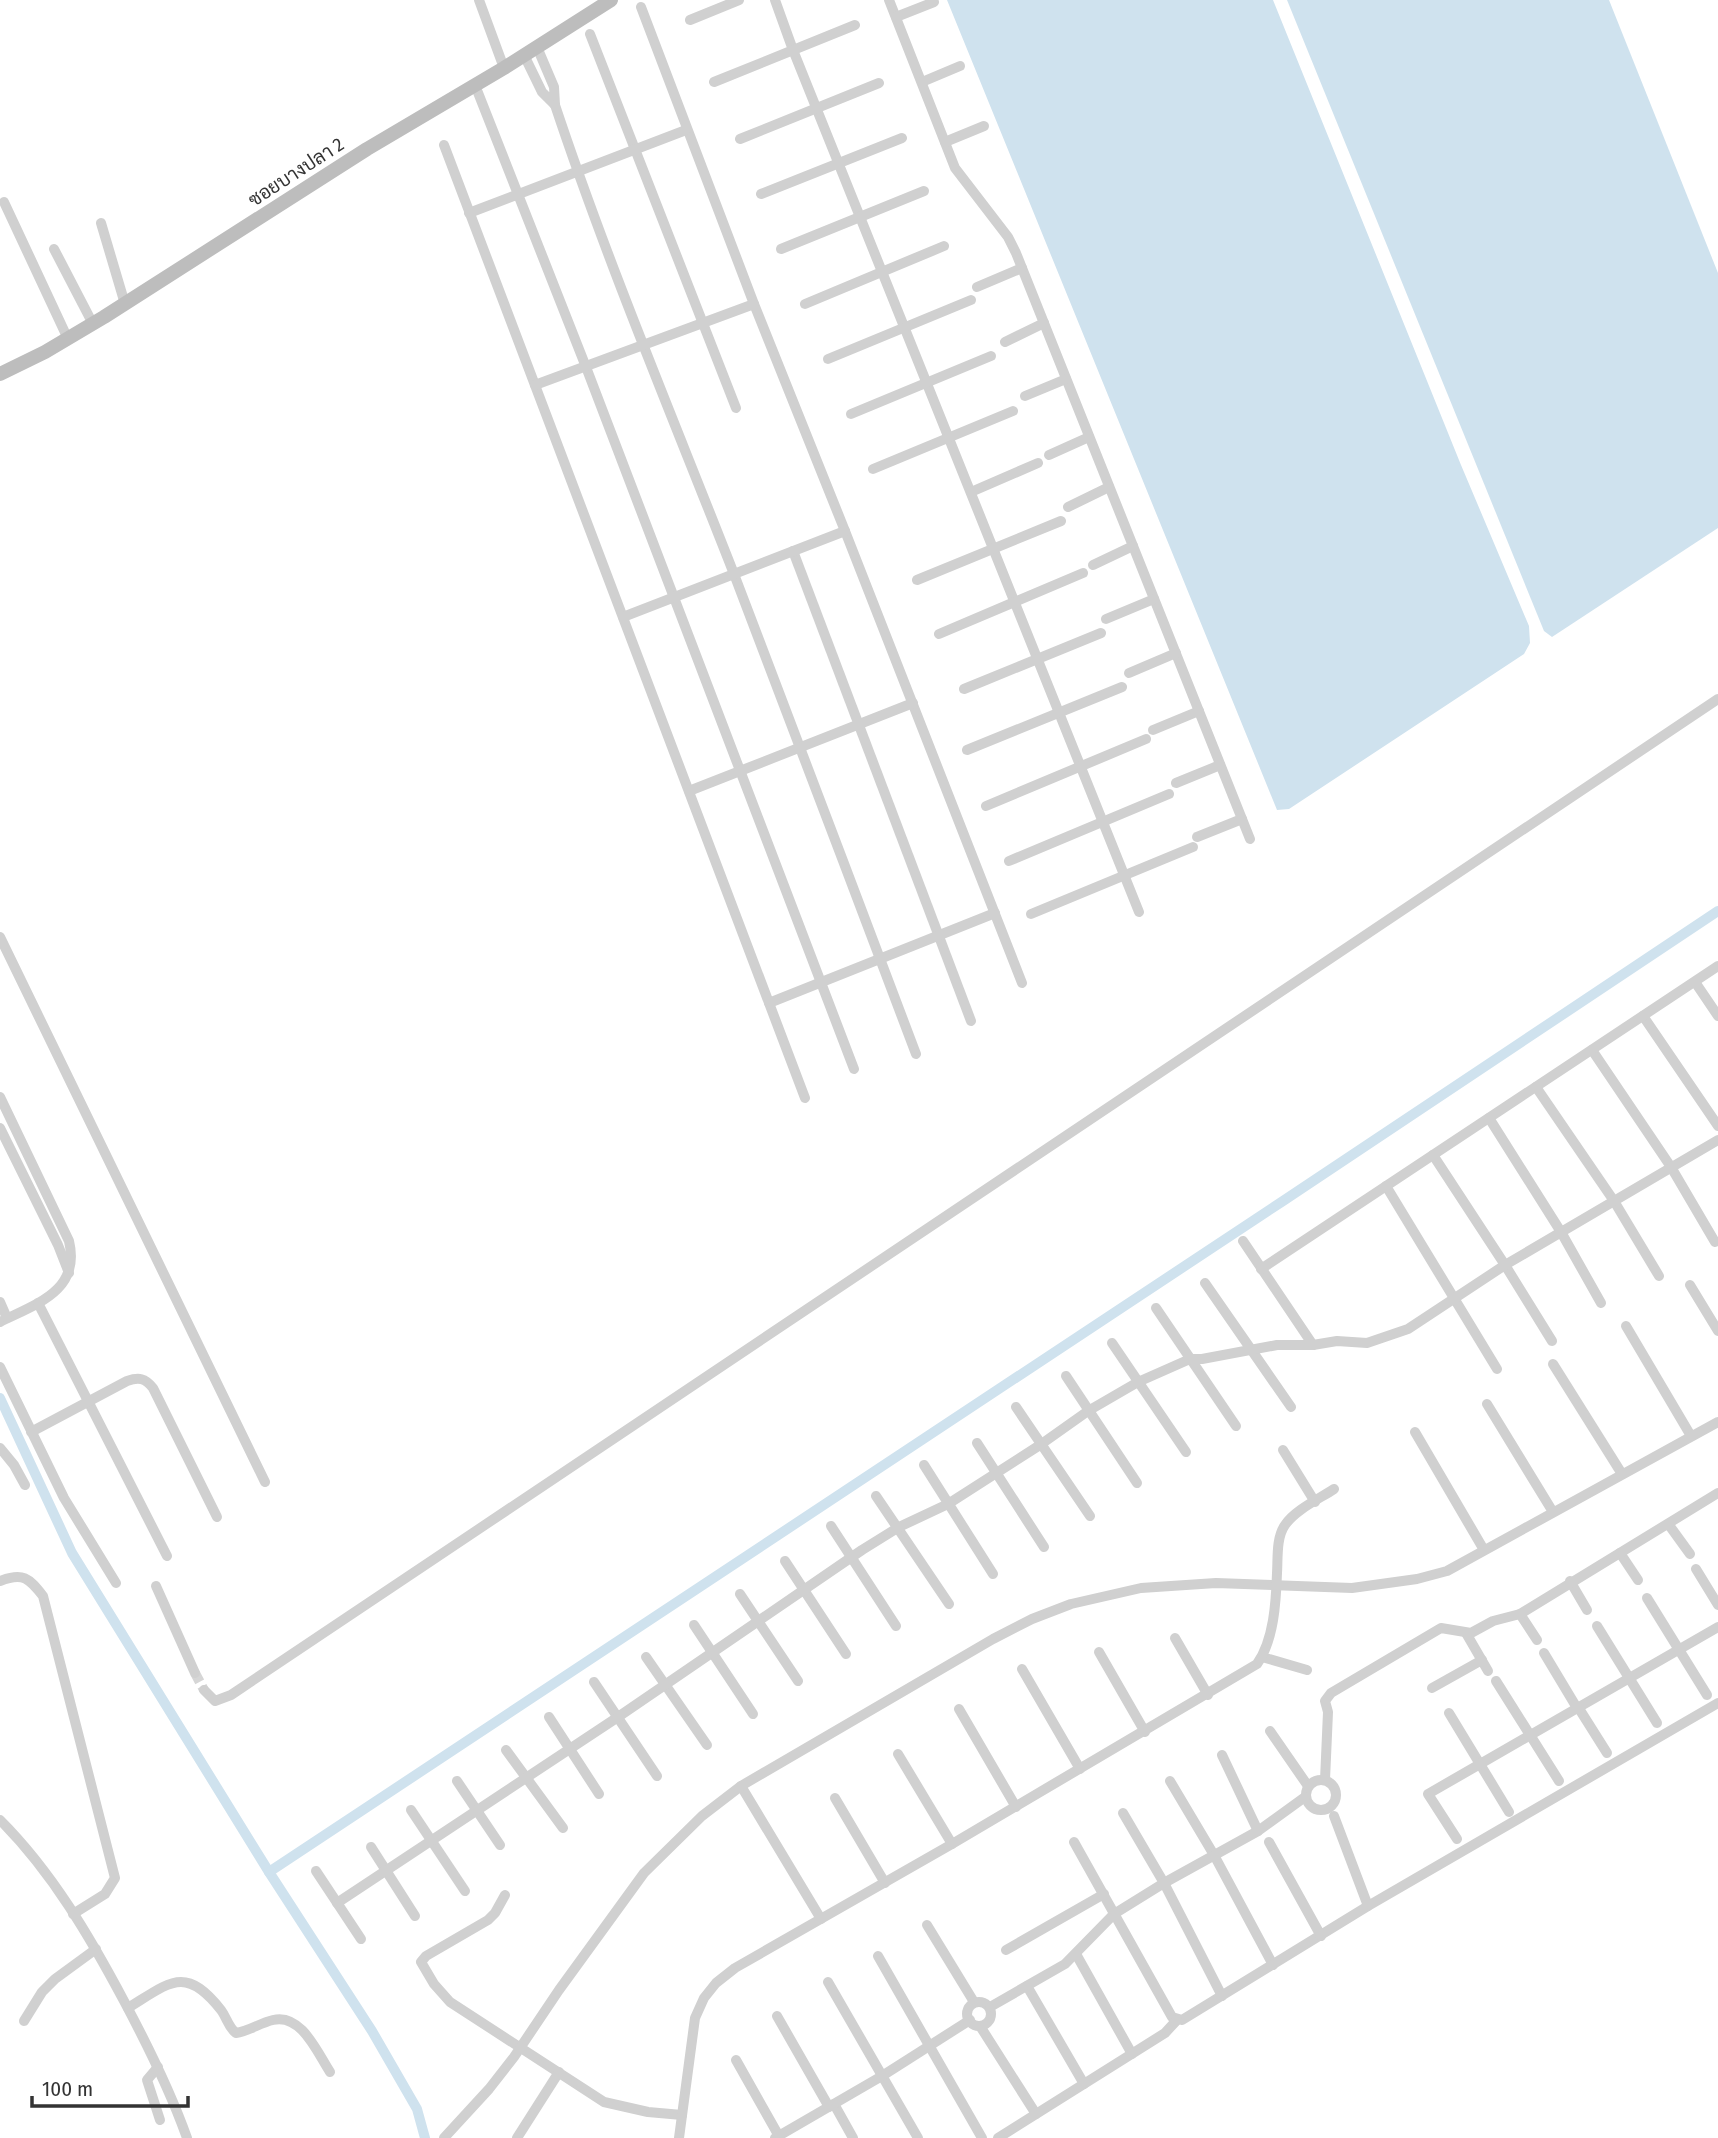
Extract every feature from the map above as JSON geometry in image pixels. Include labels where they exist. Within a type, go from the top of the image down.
[{"type":"street","points":[[479,0],[504,68]]},
{"type":"street","name":"ซอยบางปลา 2","points":[[0,374],[93,324],[367,149],[504,68],[611,0]]},
{"type":"street","points":[[691,20],[738,0]]},
{"type":"street","points":[[775,0],[838,164],[1139,912]]},
{"type":"street","points":[[890,0],[960,176],[1008,237],[1022,268],[1250,839]]},
{"type":"street","points":[[896,17],[934,2]]},
{"type":"street","points":[[641,7],[686,130],[1022,984]]},
{"type":"street","points":[[714,82],[855,25]]},
{"type":"street","points":[[590,34],[736,408]]},
{"type":"street","points":[[530,51],[552,80],[555,105],[578,173],[916,1054]]},
{"type":"street","points":[[922,82],[960,66]]},
{"type":"street","points":[[740,139],[878,83]]},
{"type":"street","points":[[475,85],[586,367],[854,1069]]},
{"type":"street","points":[[945,142],[984,126]]},
{"type":"street","points":[[469,212],[686,130]]},
{"type":"street","points":[[761,194],[902,138]]},
{"type":"street","points":[[444,145],[805,1098]]},
{"type":"street","points":[[781,249],[924,191]]},
{"type":"street","points":[[4,202],[68,339]]},
{"type":"street","points":[[100,223],[125,304]]},
{"type":"street","points":[[805,304],[944,246]]},
{"type":"street","points":[[54,249],[93,324]]},
{"type":"street","points":[[977,287],[1022,268]]},
{"type":"street","points":[[828,359],[971,300]]},
{"type":"street","points":[[536,385],[754,304]]},
{"type":"street","points":[[1005,342],[1044,323]]},
{"type":"street","points":[[851,414],[991,356]]},
{"type":"street","points":[[1025,396],[1066,379]]},
{"type":"street","points":[[873,469],[1013,411]]},
{"type":"street","points":[[1049,455],[1089,437]]},
{"type":"street","points":[[971,492],[1038,463]]},
{"type":"street","points":[[1068,507],[1109,487]]},
{"type":"street","points":[[917,580],[1060,521]]},
{"type":"street","points":[[623,617],[845,531]]},
{"type":"street","points":[[1093,565],[1133,546]]},
{"type":"street","points":[[793,551],[971,1021]]},
{"type":"street","points":[[939,634],[1083,573]]},
{"type":"street","points":[[1106,620],[1154,599]]},
{"type":"street","points":[[964,689],[1101,633]]},
{"type":"street","points":[[1129,673],[1176,653]]},
{"type":"street","points":[[967,750],[1122,687]]},
{"type":"street","points":[[204,1690],[215,1701],[230,1695],[1718,699]]},
{"type":"street","points":[[689,791],[913,703]]},
{"type":"street","points":[[986,806],[1081,766],[1199,710]]},
{"type":"street","points":[[1176,783],[1220,765]]},
{"type":"street","points":[[1009,861],[1169,794]]},
{"type":"street","points":[[1031,914],[1125,875],[1242,819]]},
{"type":"street","points":[[769,1003],[995,913]]},
{"type":"street","points":[[0,937],[265,1482]]},
{"type":"street","points":[[1261,1269],[1718,966]]},
{"type":"street","points":[[1695,982],[1718,1016]]},
{"type":"street","points":[[1643,1016],[1718,1126]]},
{"type":"street","points":[[1592,1050],[1671,1167],[1715,1242]]},
{"type":"street","points":[[1536,1087],[1614,1201],[1658,1276]]},
{"type":"street","points":[[0,1097],[69,1241],[73,1256],[69,1273],[61,1287],[50,1297],[4,1320],[0,1302]]},
{"type":"street","points":[[1489,1118],[1561,1232],[1601,1303]]},
{"type":"street","points":[[13,1125],[0,1130],[58,1245],[69,1273]]},
{"type":"street","points":[[337,1903],[479,1811],[852,1557],[899,1527],[948,1504],[1041,1445],[1088,1411],[1138,1382],[1190,1359],[1278,1345],[1313,1345],[1337,1341],[1367,1343],[1408,1329],[1505,1265],[1718,1140]]},
{"type":"street","points":[[1433,1155],[1552,1341]]},
{"type":"street","points":[[1386,1186],[1497,1369]]},
{"type":"street","points":[[1243,1241],[1313,1345]]},
{"type":"street","points":[[1205,1283],[1291,1407]]},
{"type":"street","points":[[1690,1285],[1718,1331]]},
{"type":"street","points":[[38,1303],[167,1556]]},
{"type":"street","points":[[1156,1308],[1236,1426]]},
{"type":"street","points":[[1626,1326],[1691,1436]]},
{"type":"street","points":[[1112,1343],[1186,1452]]},
{"type":"street","points":[[1553,1364],[1622,1474]]},
{"type":"street","points":[[0,1367],[64,1498],[116,1583]]},
{"type":"street","points":[[1066,1376],[1137,1483]]},
{"type":"street","points":[[31,1432],[127,1381],[137,1377],[147,1380],[217,1517]]},
{"type":"street","points":[[1487,1404],[1553,1512]]},
{"type":"street","points":[[1016,1407],[1090,1516]]},
{"type":"street","points":[[444,2138],[489,2090],[643,1873],[702,1816],[741,1786],[993,1639],[1032,1619],[1071,1604],[1141,1588],[1216,1583],[1352,1588],[1417,1579],[1447,1571],[1718,1422]]},
{"type":"street","points":[[1415,1432],[1484,1550]]},
{"type":"street","points":[[977,1443],[1044,1547]]},
{"type":"street","points":[[0,1448],[25,1485]]},
{"type":"street","points":[[1283,1450],[1315,1502]]},
{"type":"street","points":[[924,1465],[993,1574]]},
{"type":"street","points":[[679,2138],[695,2018],[704,1998],[716,1983],[735,1968],[1247,1672],[1262,1657],[1270,1634],[1277,1587],[1279,1540],[1284,1526],[1291,1518],[1334,1489]]},
{"type":"street","points":[[1325,1780],[1328,1712],[1325,1701],[1331,1693],[1441,1628],[1471,1633],[1493,1621],[1520,1614],[1718,1493]]},
{"type":"street","points":[[876,1496],[949,1604]]},
{"type":"street","points":[[1669,1524],[1690,1554]]},
{"type":"street","points":[[831,1526],[896,1626]]},
{"type":"street","points":[[1620,1553],[1638,1580]]},
{"type":"street","points":[[785,1562],[846,1654]]},
{"type":"street","points":[[1696,1569],[1718,1605]]},
{"type":"street","points":[[0,1581],[13,1576],[30,1580],[43,1596],[115,1878],[105,1894],[73,1914]]},
{"type":"street","points":[[1570,1581],[1587,1610]]},
{"type":"street","points":[[156,1586],[195,1673]]},
{"type":"street","points":[[740,1594],[798,1681]]},
{"type":"street","points":[[1647,1598],[1707,1695]]},
{"type":"street","points":[[1520,1614],[1537,1640]]},
{"type":"street","points":[[694,1625],[753,1714]]},
{"type":"street","points":[[1597,1626],[1657,1723]]},
{"type":"street","points":[[1457,1839],[1428,1794],[1718,1628]]},
{"type":"street","points":[[1432,1688],[1485,1665],[1466,1633]]},
{"type":"street","points":[[1175,1638],[1208,1695]]},
{"type":"street","points":[[1099,1652],[1145,1732]]},
{"type":"street","points":[[1545,1653],[1577,1708],[1608,1753]]},
{"type":"street","points":[[646,1657],[707,1745]]},
{"type":"street","points":[[1262,1657],[1307,1670]]},
{"type":"street","points":[[1021,1669],[1080,1769]]},
{"type":"street","points":[[1496,1681],[1559,1781]]},
{"type":"street","points":[[594,1682],[657,1776]]},
{"type":"street","points":[[1074,1842],[1172,2017],[1182,2020],[1368,1906],[1718,1703]]},
{"type":"street","points":[[959,1709],[1016,1807]]},
{"type":"street","points":[[1449,1713],[1509,1812]]},
{"type":"street","points":[[549,1717],[599,1794]]},
{"type":"street","points":[[990,2007],[1065,1964],[1114,1914],[1258,1831],[1307,1792],[1313,1781],[1325,1780],[1336,1791],[1334,1803],[1328,1809],[1314,1810],[1307,1792],[1269,1731]]},
{"type":"street","points":[[506,1750],[563,1828]]},
{"type":"street","points":[[898,1754],[952,1844]]},
{"type":"street","points":[[1222,1755],[1258,1831]]},
{"type":"street","points":[[457,1780],[500,1845]]},
{"type":"street","points":[[1170,1781],[1214,1855],[1273,1965]]},
{"type":"street","points":[[741,1786],[821,1919]]},
{"type":"street","points":[[835,1798],[885,1883]]},
{"type":"street","points":[[411,1810],[465,1891]]},
{"type":"street","points":[[1123,1813],[1164,1883],[1222,1996]]},
{"type":"street","points":[[1334,1816],[1368,1906]]},
{"type":"street","points":[[0,1820],[32,1856],[96,1949],[158,2067],[187,2138]]},
{"type":"street","points":[[1269,1842],[1321,1936]]},
{"type":"street","points":[[371,1847],[415,1916]]},
{"type":"street","points":[[316,1871],[361,1939]]},
{"type":"street","points":[[1006,1950],[1104,1894]]},
{"type":"street","points":[[506,1895],[488,1920],[426,1956],[421,1962],[442,1994],[604,2102],[648,2112],[682,2115]]},
{"type":"street","points":[[926,1925],[974,2002]]},
{"type":"street","points":[[24,2021],[42,1992],[68,1968],[96,1949]]},
{"type":"street","points":[[1076,1954],[1132,2054]]},
{"type":"street","points":[[878,1956],[982,2138]]},
{"type":"street","points":[[128,2008],[163,1986],[185,1981],[199,1987],[214,2001],[226,2016],[230,2028],[236,2033],[271,2020],[284,2019],[295,2023],[307,2036],[330,2072]]},
{"type":"street","points":[[828,1982],[918,2138]]},
{"type":"street","points":[[1027,1986],[1084,2084]]},
{"type":"street","points":[[736,2060],[778,2137],[929,2047],[975,2023],[988,2023],[992,2015],[990,2007],[983,2002],[974,2002],[968,2008],[967,2017],[975,2023],[1036,2114]]},
{"type":"street","points":[[777,2015],[853,2138]]},
{"type":"street","points":[[998,2138],[1165,2033],[1177,2020]]},
{"type":"street","points":[[158,2067],[147,2080],[160,2120]]},
{"type":"street","points":[[517,2138],[559,2072]]},
{"type":"water","points":[[947,0],[1273,0],[1529,626],[1530,643],[1524,654],[1289,809],[1277,810]]},
{"type":"water","points":[[1287,0],[1609,0],[1718,273],[1718,528],[1552,637],[1544,631]]},
{"type":"waterway","points":[[269,1872],[1718,911]]},
{"type":"waterway","points":[[0,1398],[72,1553],[269,1872],[372,2031],[417,2109],[425,2138]]},
{"type":"tunnel","points":[[195,1673],[204,1690]]}]
